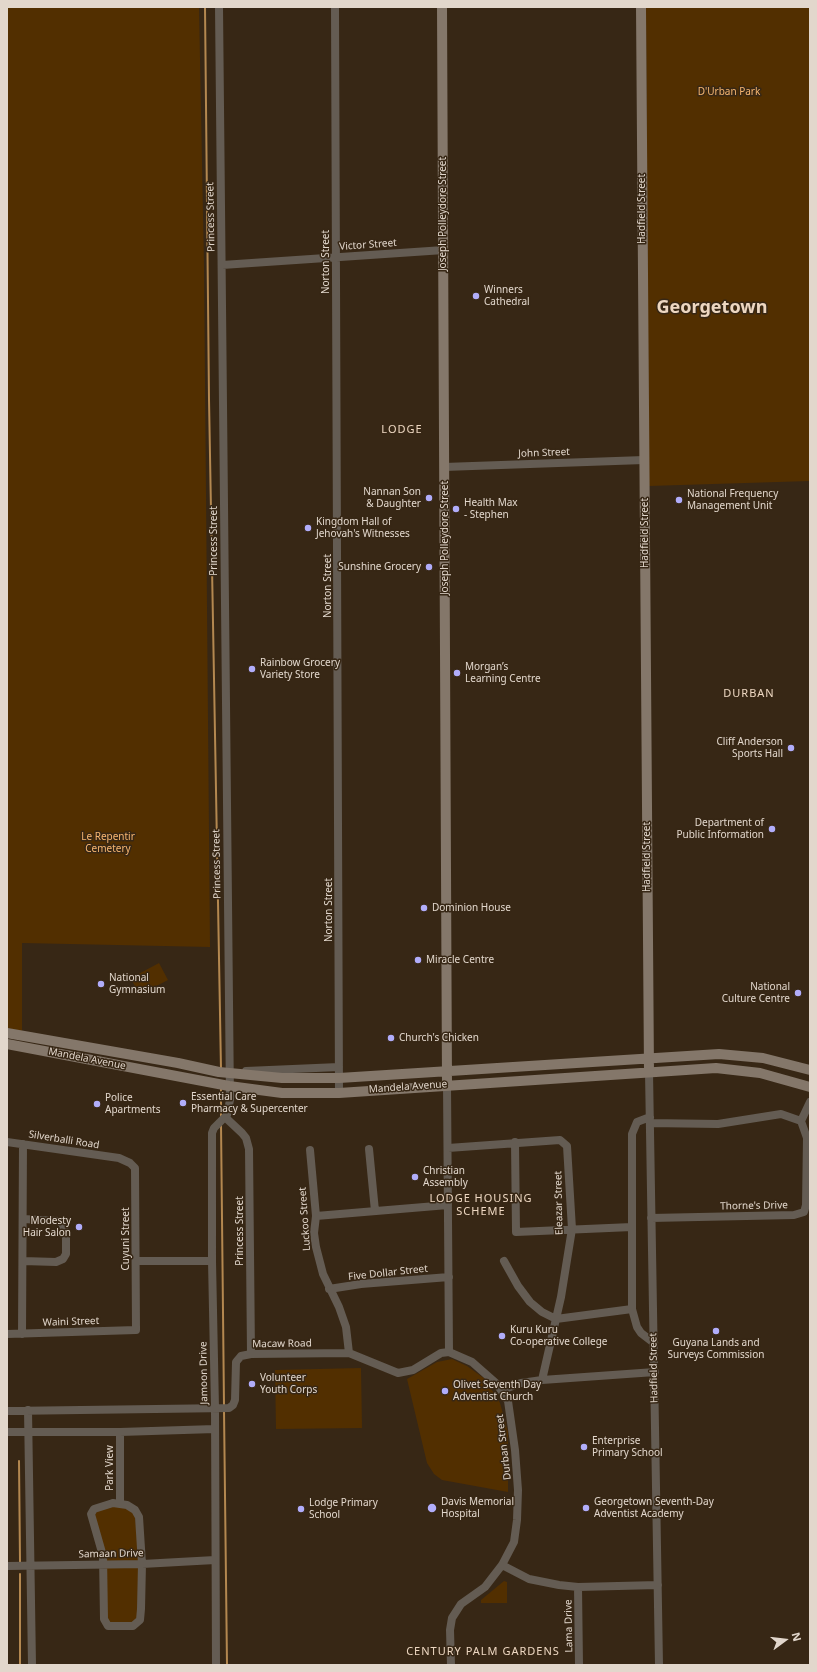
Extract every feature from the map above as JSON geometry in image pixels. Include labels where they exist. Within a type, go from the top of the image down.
[{"type":"street","name":"Princess Street","points":[[219,7],[222,265],[225,1073],[223,1085]]},
{"type":"street","name":"Norton Street","points":[[335,7],[339,1093]]},
{"type":"street","name":"Joseph Polleydore Street","points":[[442,7],[447,1084]]},
{"type":"street","name":"Hadfield Street","points":[[641,7],[648,1058],[655,1372],[659,1665]]},
{"type":"street","name":"Victor Street","points":[[222,265],[444,250]]},
{"type":"street","name":"John Street","points":[[444,467],[644,460]]},
{"type":"street","name":"Mandela Avenue","points":[[7,1032],[225,1073],[282,1078],[339,1078],[719,1054],[763,1058],[810,1070]]},
{"type":"street","name":"Mandela Avenue","points":[[7,1044],[223,1085],[282,1092],[339,1093],[447,1084],[716,1068],[760,1073],[810,1087]]},
{"type":"street","points":[[225,1073],[339,1067]]},
{"type":"street","points":[[447,1084],[449,1352]]},
{"type":"street","points":[[223,1085],[229,1110],[225,1118]]},
{"type":"street","points":[[654,1343],[641,1333],[637,1327],[632,1309],[632,1134],[637,1122],[650,1120],[718,1124],[781,1114],[800,1121],[810,1102]]},
{"type":"street","name":"Princess Street","points":[[225,1118],[242,1132],[246,1138],[249,1149],[251,1354]]},
{"type":"street","name":"Jamoon Drive","points":[[216,1665],[215,1429],[218,1408],[212,1261],[212,1133],[214,1128],[225,1118]]},
{"type":"street","name":"Thorne's Drive","points":[[651,1218],[794,1215],[804,1212],[806,1205],[807,1138],[800,1121]]},
{"type":"street","name":"Eleazar Street","points":[[448,1148],[515,1142],[560,1140],[566,1144],[568,1150],[572,1229],[556,1319],[542,1380]]},
{"type":"street","name":"Silverballi Road","points":[[7,1142],[118,1158]]},
{"type":"street","points":[[515,1142],[516,1232],[632,1227]]},
{"type":"street","points":[[22,1334],[23,1144]]},
{"type":"street","points":[[369,1149],[375,1211]]},
{"type":"street","name":"Luckoo Street","points":[[310,1150],[316,1216],[314,1233],[316,1247],[323,1274],[339,1307],[346,1327],[349,1352]]},
{"type":"street","name":"Cuyuni Street","points":[[118,1158],[127,1161],[135,1168],[136,1330]]},
{"type":"street","points":[[316,1216],[448,1206]]},
{"type":"street","points":[[23,1219],[58,1221],[62,1223],[66,1234],[66,1254],[63,1259],[56,1262],[23,1261]]},
{"type":"street","points":[[136,1260],[212,1261]]},
{"type":"street","points":[[504,1261],[518,1286],[530,1302],[542,1312],[556,1319],[632,1309]]},
{"type":"street","name":"Five Dollar Street","points":[[329,1289],[361,1284],[449,1277]]},
{"type":"street","name":"Waini Street","points":[[7,1334],[136,1330]]},
{"type":"street","name":"Macaw Road","points":[[7,1411],[229,1408],[234,1405],[236,1362],[241,1356],[251,1354],[349,1352],[398,1372],[413,1370],[441,1353],[449,1352]]},
{"type":"street","name":"Durban Street","points":[[449,1352],[472,1362],[502,1390],[508,1400],[515,1450],[518,1490],[514,1542],[502,1565],[485,1587],[456,1610],[452,1618],[450,1630],[451,1665]]},
{"type":"street","points":[[502,1390],[521,1383],[542,1380],[655,1372]]},
{"type":"street","points":[[28,1410],[32,1665]]},
{"type":"street","points":[[7,1432],[120,1432],[215,1429]]},
{"type":"street","name":"Park View","points":[[120,1432],[120,1503]]},
{"type":"street","points":[[120,1503],[135,1510],[139,1517],[142,1564],[140,1620],[133,1626],[108,1626],[104,1620],[103,1564],[100,1544],[91,1514],[94,1509],[120,1503]]},
{"type":"street","name":"Samaan Drive","points":[[7,1566],[142,1564],[215,1560]]},
{"type":"street","points":[[502,1565],[529,1579],[578,1587],[658,1585]]},
{"type":"street","name":"Lama Drive","points":[[578,1587],[579,1665]]},
{"type":"green space","name":"Le Repentir Cemetery","points":[[7,7],[199,7],[204,266],[210,947],[22,943],[22,1031],[7,1028]]},
{"type":"green space","name":"D'Urban Park","points":[[646,7],[810,7],[810,481],[649,486]]},
{"type":"green space","points":[[159,963],[168,980],[139,995],[131,978]]},
{"type":"green space","points":[[452,1359],[467,1366],[485,1379],[500,1403],[508,1432],[508,1492],[442,1480],[434,1474],[427,1463],[407,1379],[437,1362]]},
{"type":"green space","points":[[361,1368],[362,1428],[276,1429],[275,1370]]},
{"type":"green space","points":[[110,1506],[126,1507],[135,1514],[139,1561],[105,1561],[95,1515],[96,1512]]},
{"type":"green space","points":[[105,1567],[139,1567],[138,1618],[134,1623],[107,1622]]},
{"type":"green space","points":[[504,1581],[507,1582],[507,1603],[481,1603],[481,1600]]},
{"type":"waterway","points":[[205,7],[209,399],[221,1070]]},
{"type":"waterway","points":[[221,1088],[221,1118]]},
{"type":"waterway","points":[[221,1124],[224,1406]]},
{"type":"waterway","points":[[224,1410],[227,1665]]},
{"type":"waterway","points":[[19,1461],[20,1562]]},
{"type":"waterway","points":[[20,1574],[20,1665]]},
{"type":"place","name":"Winners Cathedral","points":[[476,296]]},
{"type":"place","name":"Nannan Son & Daughter","points":[[429,498]]},
{"type":"place","name":"National Frequency Management Unit","points":[[679,500]]},
{"type":"place","name":"Health Max - Stephen","points":[[456,509]]},
{"type":"place","name":"Kingdom Hall of Jehovah's Witnesses","points":[[308,528]]},
{"type":"place","name":"Sunshine Grocery","points":[[429,567]]},
{"type":"place","name":"Rainbow Grocery Variety Store","points":[[252,669]]},
{"type":"place","name":"Morgan’s Learning Centre","points":[[457,673]]},
{"type":"place","name":"Cliff Anderson Sports Hall","points":[[791,748]]},
{"type":"place","name":"Department of Public Information","points":[[772,829]]},
{"type":"place","name":"Dominion House","points":[[424,908]]},
{"type":"place","name":"Miracle Centre","points":[[418,960]]},
{"type":"place","name":"National Gymnasium","points":[[101,984]]},
{"type":"place","name":"National Culture Centre","points":[[798,993]]},
{"type":"place","name":"Church's Chicken","points":[[391,1038]]},
{"type":"place","name":"Essential Care Pharmacy & Supercenter","points":[[183,1103]]},
{"type":"place","name":"Police Apartments","points":[[97,1104]]},
{"type":"place","name":"Christian Assembly","points":[[415,1177]]},
{"type":"place","name":"Modesty Hair Salon","points":[[79,1227]]},
{"type":"place","name":"Guyana Lands and Surveys Commission","points":[[716,1331]]},
{"type":"place","name":"Kuru Kuru Co-operative College","points":[[502,1336]]},
{"type":"place","name":"Volunteer Youth Corps","points":[[252,1384]]},
{"type":"place","name":"Olivet Seventh Day Adventist Church","points":[[445,1391]]},
{"type":"place","name":"Enterprise Primary School","points":[[584,1447]]},
{"type":"place","name":"Davis Memorial Hospital","points":[[432,1508]]},
{"type":"place","name":"Georgetown Seventh-Day Adventist Academy","points":[[586,1508]]},
{"type":"place","name":"Lodge Primary School","points":[[301,1509]]},
{"type":"district","name":"Georgetown","points":[[712,308]]},
{"type":"district","name":"LODGE","points":[[402,430]]},
{"type":"district","name":"DURBAN","points":[[749,694]]},
{"type":"district","name":"LODGE HOUSING SCHEME","points":[[481,1205]]},
{"type":"district","name":"CENTURY PALM GARDENS","points":[[483,1652]]}]
